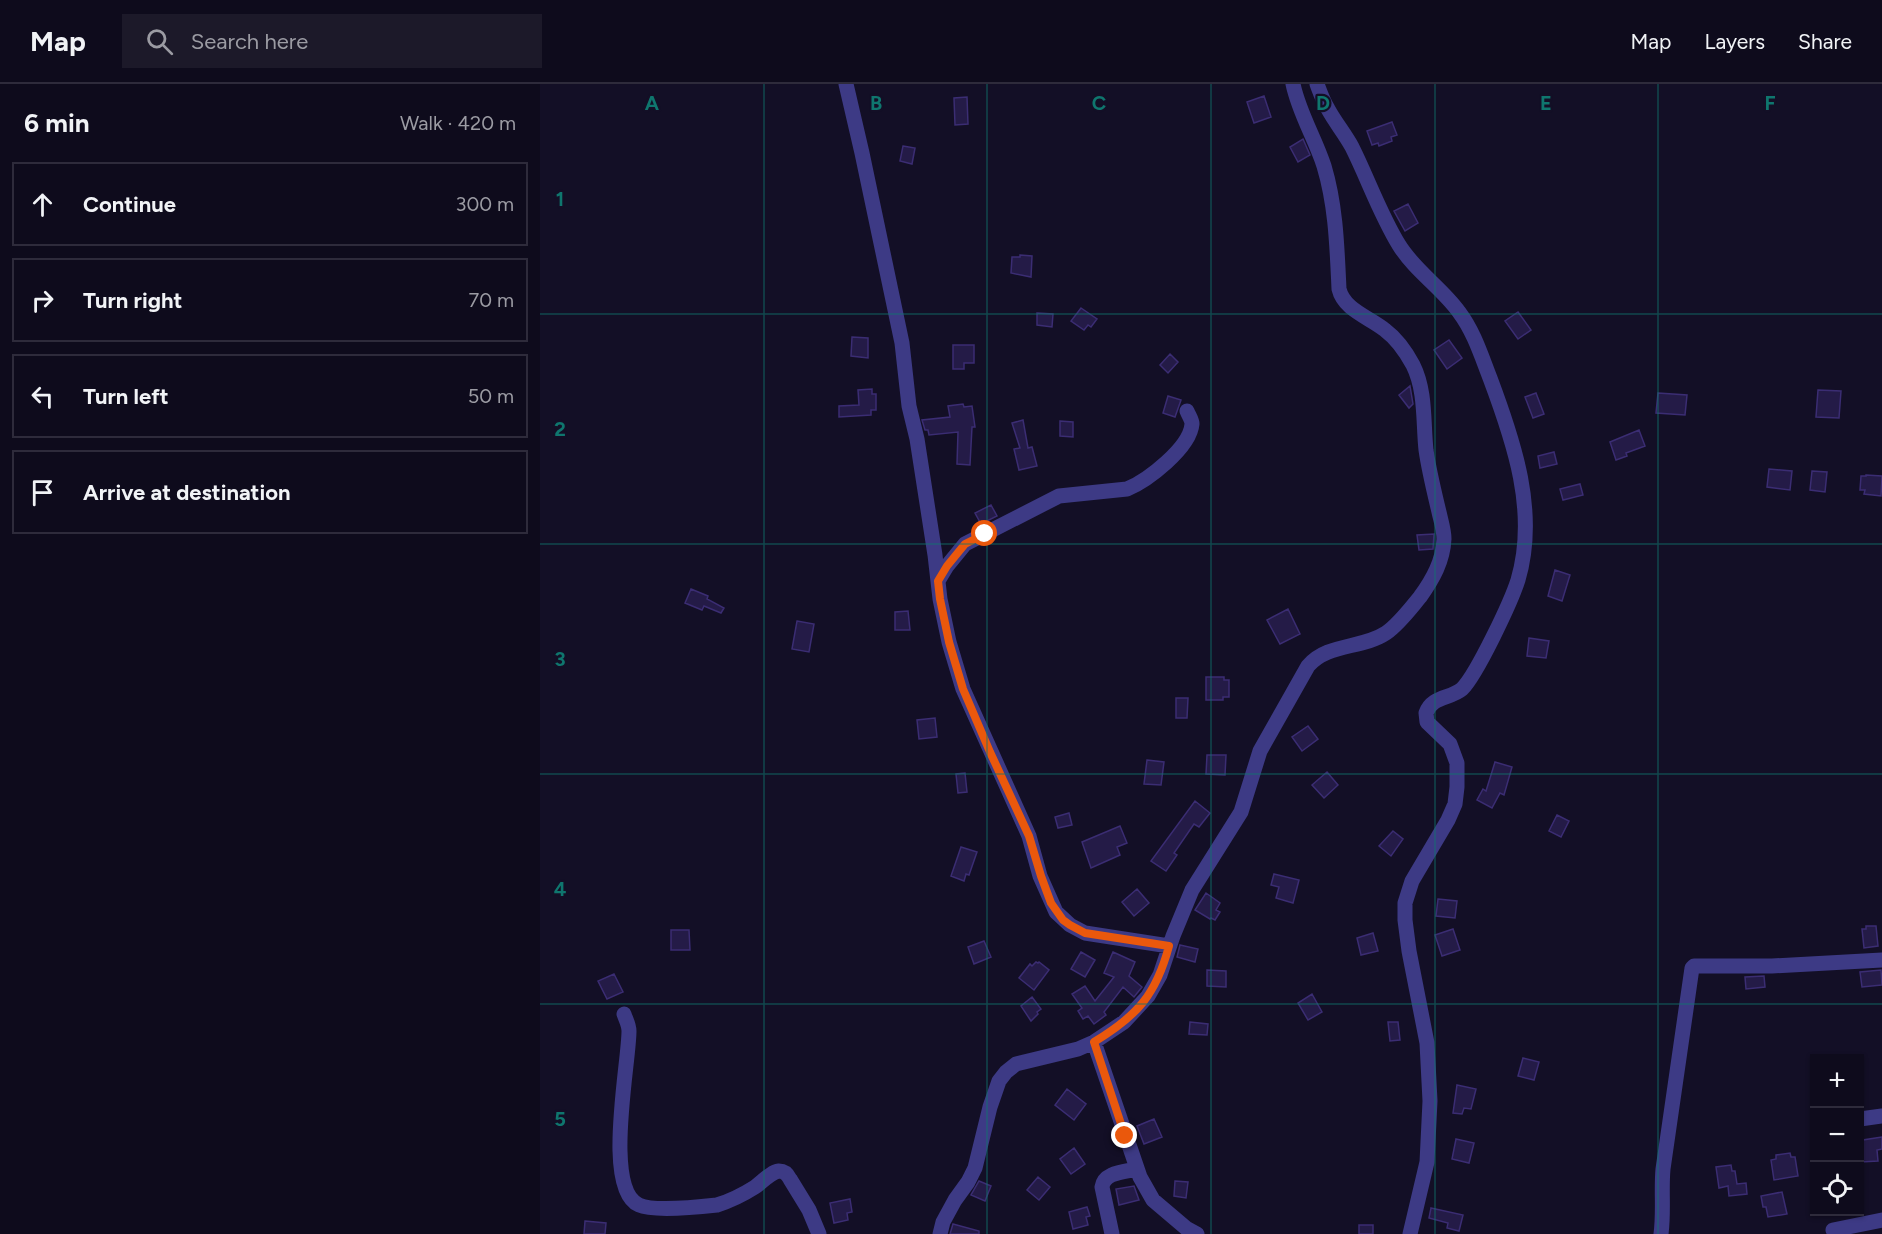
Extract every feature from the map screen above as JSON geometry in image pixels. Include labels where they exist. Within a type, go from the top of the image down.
[{"type":"street","points":[[846,84],[902,343],[909,406],[917,439],[940,599],[949,642],[963,689],[1029,836],[1041,876],[1056,912],[1070,925],[1085,933],[1169,946]]},
{"type":"street","points":[[940,1234],[954,1200],[968,1182],[975,1168],[996,1087],[1003,1076],[1016,1064],[1078,1049],[1094,1042],[1124,1022],[1142,1004],[1160,975],[1169,946],[1192,891],[1242,812],[1260,752],[1308,666],[1324,652],[1368,641],[1387,632],[1414,604],[1436,573],[1444,537],[1429,473],[1422,394],[1414,367],[1401,346],[1386,330],[1350,307],[1340,296],[1336,224],[1330,193],[1323,164],[1297,102],[1293,84]]},
{"type":"street","points":[[1317,84],[1329,110],[1352,147],[1400,247],[1418,270],[1460,313],[1480,352],[1510,431],[1521,479],[1524,512],[1526,541],[1524,560],[1517,584],[1504,613],[1468,681],[1456,693],[1437,699],[1426,713],[1427,722],[1450,744],[1457,763],[1455,804],[1412,881],[1405,903],[1409,951],[1427,1043],[1430,1101],[1427,1162],[1410,1234]]},
{"type":"street","points":[[938,581],[965,544],[1059,496],[1127,489],[1137,484],[1177,451],[1189,434],[1192,422],[1187,411]]},
{"type":"street","points":[[1661,1234],[1664,1212],[1663,1169],[1692,968],[1694,966],[1783,966],[1882,960]]},
{"type":"street","points":[[624,1014],[629,1029],[620,1125],[621,1158],[626,1190],[633,1201],[639,1205],[660,1209],[717,1205],[755,1187],[773,1174],[782,1172],[787,1174],[809,1210],[819,1234]]},
{"type":"street","points":[[1094,1042],[1140,1177],[1154,1200],[1186,1228],[1197,1234]]},
{"type":"street","points":[[1864,1118],[1882,1116]]},
{"type":"street","points":[[1113,1234],[1102,1187],[1103,1182],[1108,1176],[1137,1169]]},
{"type":"street","points":[[1833,1230],[1882,1220]]},
{"type":"building","points":[[1264,96],[1271,117],[1254,123],[1247,102]]},
{"type":"building","points":[[967,97],[968,124],[955,125],[954,98]]},
{"type":"building","points":[[1392,122],[1397,135],[1391,137],[1392,141],[1379,146],[1378,143],[1372,145],[1367,131]]},
{"type":"building","points":[[1303,139],[1310,155],[1298,162],[1290,147]]},
{"type":"building","points":[[903,146],[915,148],[912,164],[900,161]]},
{"type":"building","points":[[1408,204],[1418,223],[1405,231],[1394,211]]},
{"type":"building","points":[[1020,255],[1032,256],[1031,277],[1011,273],[1012,257],[1020,257]]},
{"type":"building","points":[[1081,308],[1097,319],[1091,327],[1088,325],[1084,330],[1071,321]]},
{"type":"building","points":[[1518,312],[1531,330],[1518,339],[1505,321]]},
{"type":"building","points":[[1037,313],[1053,314],[1052,327],[1037,325]]},
{"type":"building","points":[[852,337],[868,338],[868,358],[851,356]]},
{"type":"building","points":[[1449,340],[1462,358],[1447,369],[1434,350]]},
{"type":"building","points":[[953,345],[974,345],[974,363],[964,363],[964,369],[953,369]]},
{"type":"building","points":[[1170,354],[1178,362],[1168,373],[1160,365]]},
{"type":"building","points":[[1410,386],[1413,404],[1409,408],[1399,395]]},
{"type":"building","points":[[872,389],[872,394],[876,394],[876,410],[871,410],[871,415],[839,417],[839,406],[859,405],[858,390]]},
{"type":"building","points":[[1818,390],[1841,391],[1839,418],[1816,417]]},
{"type":"building","points":[[1536,393],[1544,414],[1533,418],[1525,397]]},
{"type":"building","points":[[1658,393],[1687,395],[1685,415],[1656,413]]},
{"type":"building","points":[[1168,396],[1181,400],[1175,417],[1163,413]]},
{"type":"building","points":[[963,404],[964,407],[972,406],[975,427],[972,427],[970,465],[957,464],[958,432],[929,435],[922,420],[950,417],[948,406]]},
{"type":"building","points":[[1023,420],[1028,448],[1032,447],[1037,466],[1019,470],[1014,449],[1020,448],[1012,423]]},
{"type":"building","points":[[1060,421],[1073,422],[1073,437],[1060,436]]},
{"type":"building","points":[[1639,430],[1645,446],[1626,453],[1627,456],[1616,460],[1610,442]]},
{"type":"building","points":[[1554,452],[1557,464],[1540,468],[1538,456]]},
{"type":"building","points":[[1769,469],[1792,471],[1790,490],[1767,487]]},
{"type":"building","points":[[1812,471],[1827,472],[1825,492],[1810,490]]},
{"type":"building","points":[[1861,476],[1882,476],[1881,496],[1864,494],[1865,490],[1860,490]]},
{"type":"building","points":[[1580,484],[1583,495],[1563,500],[1560,489]]},
{"type":"building","points":[[991,505],[997,516],[981,524],[975,513]]},
{"type":"building","points":[[1434,534],[1433,549],[1419,550],[1417,535]]},
{"type":"building","points":[[1555,570],[1570,575],[1562,601],[1548,596]]},
{"type":"building","points":[[691,589],[708,596],[707,599],[724,608],[721,613],[704,606],[702,610],[685,603]]},
{"type":"building","points":[[1288,609],[1300,634],[1280,644],[1267,620]]},
{"type":"building","points":[[908,611],[910,630],[895,630],[895,612]]},
{"type":"building","points":[[797,621],[814,624],[809,652],[792,649]]},
{"type":"building","points":[[1529,638],[1549,641],[1546,658],[1527,656]]},
{"type":"building","points":[[1206,677],[1224,677],[1224,680],[1229,680],[1229,697],[1223,697],[1223,700],[1206,700]]},
{"type":"building","points":[[1176,698],[1188,698],[1187,718],[1176,718]]},
{"type":"building","points":[[935,718],[937,737],[919,739],[917,720]]},
{"type":"building","points":[[1308,726],[1318,739],[1302,751],[1292,737]]},
{"type":"building","points":[[1207,755],[1226,755],[1225,775],[1206,774]]},
{"type":"building","points":[[1147,760],[1164,762],[1161,785],[1144,784]]},
{"type":"building","points":[[1495,762],[1512,767],[1504,795],[1500,793],[1492,808],[1477,800],[1483,789],[1486,791]]},
{"type":"building","points":[[1327,772],[1338,785],[1324,798],[1312,785]]},
{"type":"building","points":[[965,773],[967,792],[958,793],[956,774]]},
{"type":"building","points":[[1195,801],[1210,813],[1199,827],[1194,824],[1174,853],[1177,855],[1166,871],[1151,861]]},
{"type":"building","points":[[1069,813],[1072,825],[1058,828],[1055,817]]},
{"type":"building","points":[[1557,815],[1569,821],[1561,837],[1549,831]]},
{"type":"building","points":[[1120,826],[1127,843],[1117,847],[1120,855],[1091,868],[1082,842]]},
{"type":"building","points":[[1393,831],[1403,839],[1391,856],[1379,846]]},
{"type":"building","points":[[961,847],[977,852],[969,875],[966,874],[964,881],[951,876]]},
{"type":"building","points":[[1274,874],[1299,880],[1293,903],[1276,898],[1279,887],[1271,885]]},
{"type":"building","points":[[1137,889],[1149,903],[1134,916],[1122,902]]},
{"type":"building","points":[[1206,893],[1220,903],[1216,910],[1220,912],[1215,920],[1195,910]]},
{"type":"building","points":[[1438,899],[1457,901],[1455,918],[1436,916]]},
{"type":"building","points":[[1866,926],[1876,926],[1878,946],[1864,948],[1862,929],[1866,929]]},
{"type":"building","points":[[1453,929],[1460,950],[1442,956],[1435,935]]},
{"type":"building","points":[[671,930],[689,930],[690,950],[671,950]]},
{"type":"building","points":[[1373,933],[1378,951],[1361,955],[1357,938]]},
{"type":"building","points":[[984,941],[991,957],[974,964],[968,947]]},
{"type":"building","points":[[1180,945],[1198,949],[1195,962],[1177,957]]},
{"type":"building","points":[[1081,952],[1095,960],[1085,977],[1071,969]]},
{"type":"building","points":[[1113,952],[1135,962],[1129,976],[1142,987],[1134,997],[1123,987],[1104,1012],[1106,1015],[1094,1024],[1088,1016],[1083,1019],[1078,1011],[1082,1008],[1072,994],[1085,986],[1095,1001],[1114,977],[1104,973]]},
{"type":"building","points":[[1036,962],[1049,970],[1034,990],[1019,978],[1030,964],[1032,966]]},
{"type":"building","points":[[1207,970],[1226,971],[1226,987],[1207,986]]},
{"type":"building","points":[[1881,970],[1882,985],[1862,987],[1860,972]]},
{"type":"building","points":[[614,974],[623,992],[607,999],[598,981]]},
{"type":"building","points":[[1764,976],[1765,987],[1746,989],[1745,977]]},
{"type":"building","points":[[1312,994],[1322,1012],[1308,1020],[1298,1003]]},
{"type":"building","points":[[1032,997],[1041,1009],[1031,1021],[1021,1006]]},
{"type":"building","points":[[1190,1022],[1208,1024],[1207,1035],[1189,1034]]},
{"type":"building","points":[[1388,1022],[1398,1022],[1400,1040],[1390,1041]]},
{"type":"building","points":[[1523,1058],[1539,1062],[1534,1080],[1518,1076]]},
{"type":"building","points":[[1457,1085],[1476,1089],[1471,1109],[1464,1108],[1462,1114],[1453,1113]]},
{"type":"building","points":[[1067,1089],[1086,1104],[1074,1120],[1055,1105]]},
{"type":"building","points":[[1154,1119],[1162,1137],[1144,1144],[1137,1126]]},
{"type":"building","points":[[1882,1137],[1882,1149],[1877,1150],[1878,1161],[1864,1162],[1864,1140]]},
{"type":"building","points":[[1456,1139],[1474,1143],[1469,1163],[1452,1159]]},
{"type":"building","points":[[1074,1148],[1085,1164],[1071,1174],[1060,1159]]},
{"type":"building","points":[[1790,1153],[1791,1157],[1795,1157],[1798,1176],[1774,1180],[1771,1160],[1776,1159],[1776,1155]]},
{"type":"building","points":[[1731,1165],[1732,1171],[1735,1171],[1737,1184],[1746,1183],[1747,1194],[1729,1196],[1728,1186],[1719,1188],[1716,1167]]},
{"type":"building","points":[[1038,1177],[1050,1187],[1039,1200],[1027,1190]]},
{"type":"building","points":[[979,1181],[991,1186],[985,1201],[971,1195]]},
{"type":"building","points":[[1175,1181],[1188,1182],[1186,1198],[1174,1196]]},
{"type":"building","points":[[1134,1186],[1139,1200],[1119,1205],[1116,1189]]},
{"type":"building","points":[[1782,1192],[1787,1214],[1768,1217],[1761,1196]]},
{"type":"building","points":[[850,1199],[852,1212],[847,1213],[848,1220],[834,1223],[830,1203]]},
{"type":"building","points":[[1087,1207],[1090,1216],[1086,1217],[1088,1225],[1073,1229],[1069,1212]]},
{"type":"building","points":[[1431,1208],[1463,1215],[1459,1231],[1447,1228],[1448,1223],[1429,1218]]},
{"type":"building","points":[[585,1221],[606,1223],[605,1234],[584,1234]]},
{"type":"building","points":[[953,1224],[979,1231],[979,1234],[950,1234]]},
{"type":"building","points":[[1359,1225],[1373,1225],[1373,1234],[1359,1234]]},
{"type":"route","points":[[985,534],[965,544],[947,566],[938,581],[940,599],[949,642],[963,689],[1029,836],[1051,903],[1063,920],[1085,933],[1169,946],[1160,975],[1142,1004],[1124,1022],[1094,1042],[1125,1136]]}]
